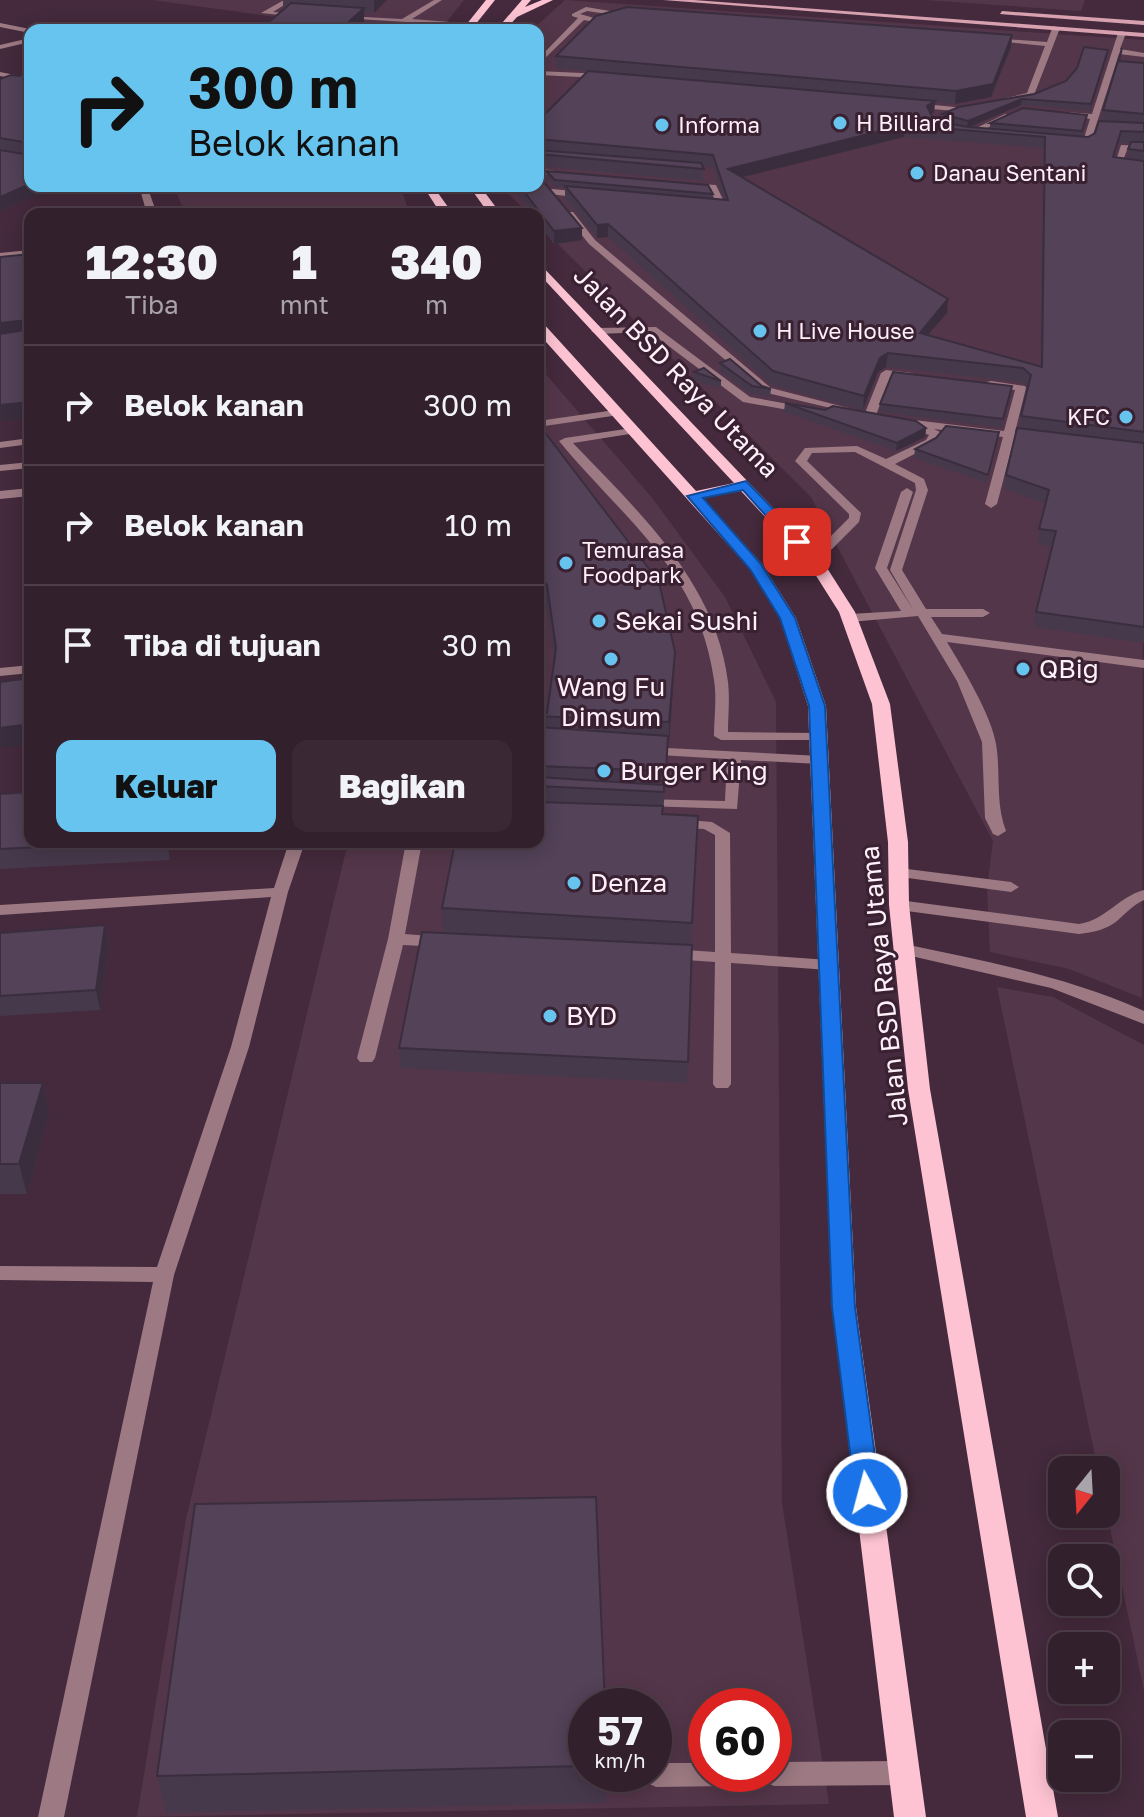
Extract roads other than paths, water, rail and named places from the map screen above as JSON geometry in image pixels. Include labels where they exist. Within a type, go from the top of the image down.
[{"type":"main road","points":[[471,24],[491,0]]},
{"type":"main road","points":[[506,24],[527,0]]},
{"type":"main road","points":[[517,14],[549,0]]},
{"type":"main road","points":[[666,0],[1144,35]]},
{"type":"main road","points":[[988,12],[1144,23]]},
{"type":"main road","name":"Jalan BSD Raya Utama","points":[[544,273],[814,560],[850,618],[881,704],[899,873],[899,905],[929,1152],[1042,1817]]},
{"type":"main road","name":"Jalan BSD Raya Utama","points":[[544,332],[756,567],[788,618],[814,694],[844,1307],[910,1817]]},
{"type":"main road","points":[[693,496],[746,485]]},
{"type":"street","points":[[289,0],[265,13],[309,17]]},
{"type":"street","points":[[405,20],[439,0]]},
{"type":"street","points":[[544,57],[581,19],[574,15],[586,9],[633,14]]},
{"type":"street","points":[[339,19],[441,24]]},
{"type":"street","points":[[3,27],[24,30]]},
{"type":"street","points":[[993,102],[1030,95],[1056,28]]},
{"type":"street","points":[[1057,142],[1086,144],[1122,33]]},
{"type":"street","points":[[974,39],[1050,44]]},
{"type":"street","points":[[0,57],[2,48],[24,42]]},
{"type":"street","points":[[1117,51],[1144,55],[1144,63]]},
{"type":"street","points":[[544,73],[609,77]]},
{"type":"street","points":[[0,74],[24,79]]},
{"type":"street","points":[[904,105],[964,113],[993,123]]},
{"type":"street","points":[[968,134],[1019,111]]},
{"type":"street","points":[[1049,112],[1094,121],[1105,127]]},
{"type":"street","points":[[933,118],[964,113]]},
{"type":"street","points":[[954,133],[998,136]]},
{"type":"street","points":[[1144,149],[1124,147],[1117,165],[1144,168]]},
{"type":"street","points":[[544,174],[586,175]]},
{"type":"street","points":[[544,182],[592,242],[767,390],[936,433],[930,442],[887,463]]},
{"type":"street","points":[[681,184],[711,183],[723,208],[692,205]]},
{"type":"street","points":[[552,192],[598,197]]},
{"type":"street","points":[[0,256],[24,254]]},
{"type":"street","points":[[596,331],[642,327],[661,333],[747,400],[1054,441]]},
{"type":"street","points":[[869,418],[886,373],[931,378]]},
{"type":"street","points":[[976,383],[1021,388],[991,504]]},
{"type":"street","points":[[544,423],[615,413]]},
{"type":"street","points":[[632,431],[565,441],[674,559],[700,603],[721,679],[721,736],[819,748]]},
{"type":"street","points":[[0,445],[24,442]]},
{"type":"street","points":[[814,560],[853,523],[855,513],[801,461],[809,450],[857,449],[920,481],[922,490],[896,570],[964,681],[989,742],[993,818],[998,831]]},
{"type":"street","points":[[0,468],[24,466]]},
{"type":"street","points":[[850,618],[910,614],[881,568],[907,492]]},
{"type":"street","points":[[0,495],[24,493]]},
{"type":"street","points":[[922,613],[983,613]]},
{"type":"street","points":[[937,637],[1144,664]]},
{"type":"street","points":[[0,672],[24,670]]},
{"type":"street","points":[[629,750],[734,756],[819,748]]},
{"type":"street","points":[[628,801],[732,806],[734,756]]},
{"type":"street","points":[[661,823],[707,825],[722,833],[722,1084]]},
{"type":"street","points":[[51,1817],[164,1275],[240,1047],[280,892],[295,848]]},
{"type":"street","points":[[366,1058],[396,939],[413,848]]},
{"type":"street","points":[[899,873],[1011,887]]},
{"type":"street","points":[[0,910],[280,892]]},
{"type":"street","points":[[899,905],[1079,929],[1095,928],[1110,922],[1125,901],[1144,895]]},
{"type":"street","points":[[396,939],[458,943]]},
{"type":"street","points":[[904,949],[1027,976],[1122,1007],[1144,1018]]},
{"type":"street","points":[[645,952],[829,965]]},
{"type":"street","points":[[0,1273],[164,1275]]},
{"type":"street","points":[[792,1774],[903,1773]]},
{"type":"place","name":"H Billiard","points":[[840,123]]},
{"type":"place","name":"Informa","points":[[662,125]]},
{"type":"place","name":"Danau Sentani","points":[[917,173]]},
{"type":"place","name":"H Live House","points":[[760,331]]},
{"type":"place","name":"KFC","points":[[1126,417]]},
{"type":"place","name":"Temurasa Foodpark","points":[[566,563]]},
{"type":"place","name":"Sekai Sushi","points":[[599,621]]},
{"type":"place","name":"Wang Fu Dimsum","points":[[611,659]]},
{"type":"place","name":"QBig","points":[[1023,669]]},
{"type":"place","name":"Burger King","points":[[604,771]]},
{"type":"place","name":"Denza","points":[[574,883]]},
{"type":"place","name":"BYD","points":[[550,1016]]}]
